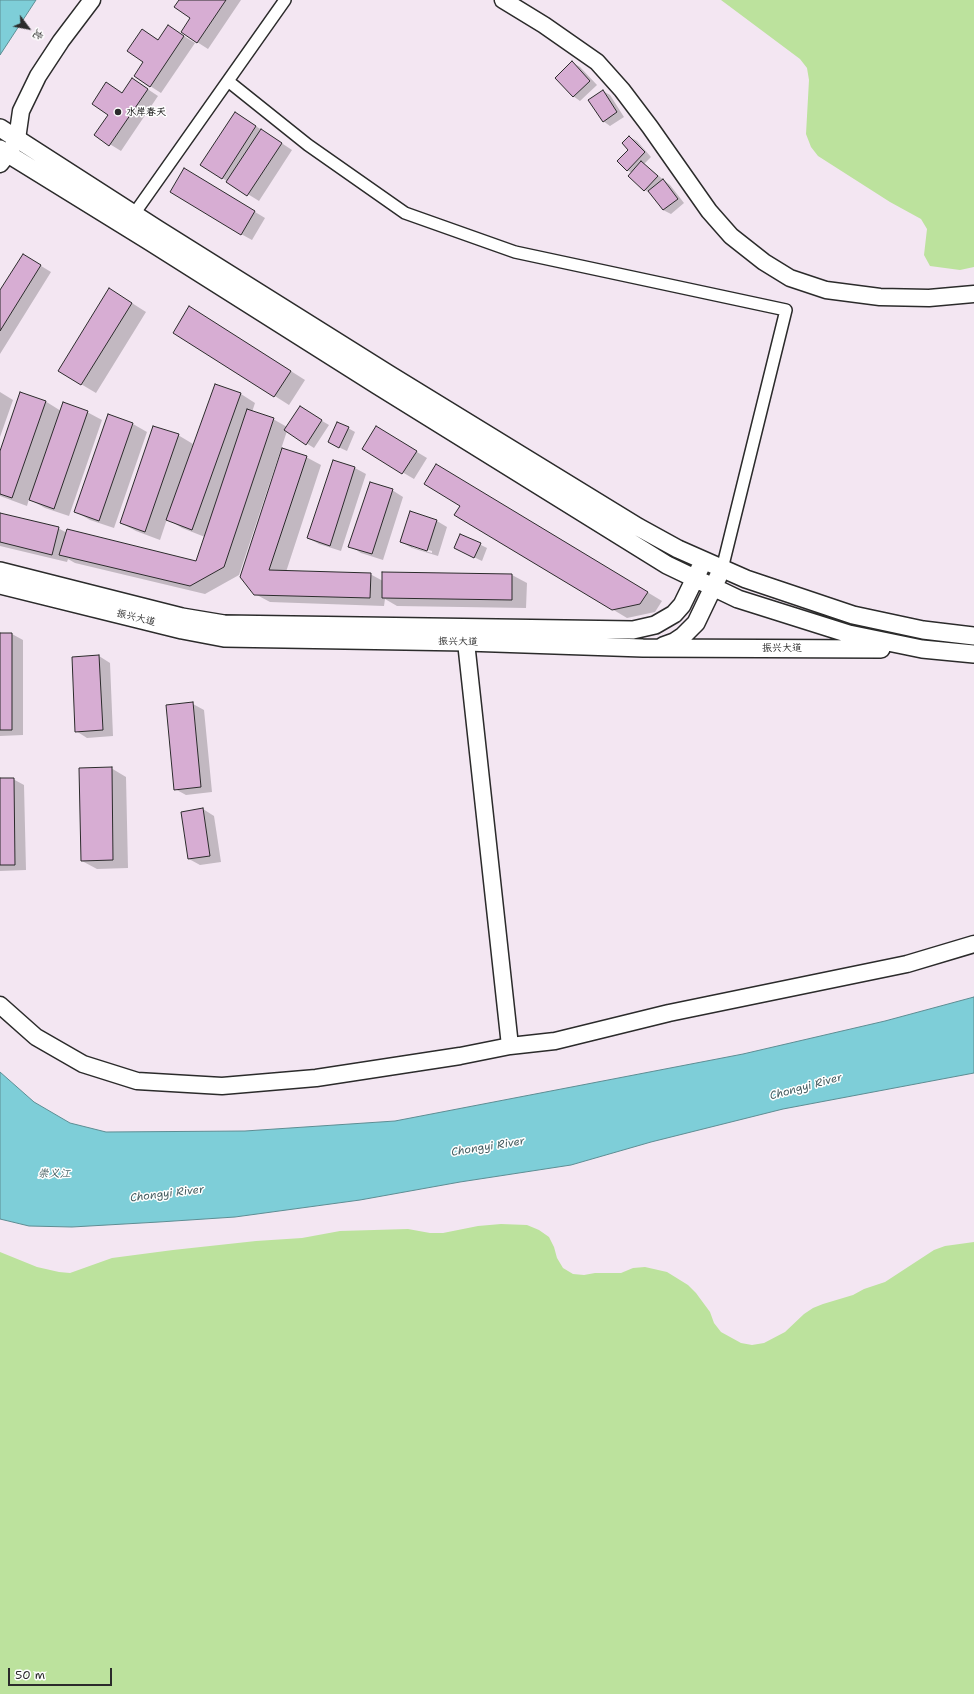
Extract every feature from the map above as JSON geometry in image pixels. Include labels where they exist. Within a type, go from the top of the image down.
[{"type":"main road","points":[[92,0],[61,40],[38,76],[21,111],[17,139],[3,156],[144,237],[370,381],[667,565],[738,599],[849,634],[922,649],[974,654]]},
{"type":"main road","points":[[503,0],[544,25],[597,62],[622,90],[650,127],[709,211],[732,236],[764,262],[790,278],[826,290],[880,298],[929,298],[974,294]]},
{"type":"main road","points":[[0,128],[383,371],[632,523],[678,549],[760,584],[853,615],[924,630],[974,636]]},
{"type":"main road","name":"振兴大道","points":[[0,585],[182,630],[224,638],[633,630],[654,625],[674,614],[682,605],[704,560]]},
{"type":"main road","points":[[643,648],[664,646],[683,636],[696,623],[722,569]]},
{"type":"main road","name":"振兴大道","points":[[0,571],[182,617],[224,624],[466,634],[643,648],[922,649]]},
{"type":"main road","points":[[466,634],[510,1046]]},
{"type":"main road","points":[[0,1005],[36,1037],[83,1064],[137,1081],[222,1086],[316,1078],[460,1056],[510,1046],[555,1041],[669,1013],[907,964],[974,944]]},
{"type":"street","points":[[134,214],[285,0]]},
{"type":"street","points":[[228,81],[308,145],[405,213],[515,252],[786,310],[722,569]]},
{"type":"green space","points":[[721,0],[974,0],[974,267],[960,270],[930,266],[924,255],[927,229],[921,219],[890,202],[818,156],[811,147],[806,134],[809,80],[807,68],[800,59]]},
{"type":"green space","points":[[501,1224],[527,1225],[539,1230],[549,1237],[557,1258],[563,1268],[573,1274],[584,1275],[595,1273],[621,1273],[633,1268],[645,1267],[667,1272],[688,1285],[696,1293],[710,1312],[714,1323],[721,1332],[741,1343],[752,1345],[764,1343],[785,1332],[804,1314],[813,1308],[853,1295],[864,1289],[885,1282],[934,1250],[945,1246],[974,1242],[974,1694],[0,1694],[0,1252],[37,1267],[70,1273],[112,1258],[256,1241],[302,1238],[340,1231],[408,1229],[430,1233],[443,1233],[478,1226]]},
{"type":"water","points":[[0,0],[36,0],[0,55]]},
{"type":"water","name":"崇义江","points":[[974,997],[974,1073],[783,1109],[651,1142],[571,1165],[460,1182],[360,1200],[235,1217],[72,1227],[29,1226],[0,1219],[0,1072],[34,1102],[70,1123],[106,1132],[245,1131],[395,1121],[743,1054],[885,1021]]},
{"type":"building","points":[[179,0],[226,0],[197,43],[181,32],[190,18],[174,7]]},
{"type":"building","name":"水岸春天","points":[[168,25],[184,36],[150,87],[134,76],[143,62],[127,51],[142,29],[158,40]]},
{"type":"building","points":[[572,61],[590,81],[573,97],[555,78]]},
{"type":"building","name":"水岸春天","points":[[132,78],[148,89],[109,146],[94,135],[108,115],[92,104],[106,82],[122,93]]},
{"type":"building","points":[[603,90],[617,112],[603,122],[588,100]]},
{"type":"building","points":[[235,112],[256,126],[222,179],[200,165]]},
{"type":"building","points":[[261,129],[282,143],[247,196],[226,182]]},
{"type":"building","points":[[629,136],[645,152],[627,171],[617,161],[628,150],[622,143]]},
{"type":"building","points":[[641,161],[658,176],[644,191],[628,176]]},
{"type":"building","points":[[184,168],[255,211],[241,235],[170,192]]},
{"type":"building","points":[[663,179],[678,199],[663,210],[648,191]]},
{"type":"building","points":[[23,254],[41,265],[0,331],[0,290]]},
{"type":"building","points":[[109,288],[132,303],[81,385],[58,371]]},
{"type":"building","points":[[189,306],[291,371],[274,397],[173,333]]},
{"type":"building","points":[[215,384],[241,393],[192,530],[166,520]]},
{"type":"building","points":[[20,392],[46,401],[12,498],[0,494],[0,451]]},
{"type":"building","points":[[63,402],[88,411],[54,509],[29,500]]},
{"type":"building","points":[[300,406],[322,420],[306,445],[284,430]]},
{"type":"building","points":[[247,409],[274,418],[224,567],[190,586],[59,555],[67,529],[196,561]]},
{"type":"building","points":[[108,414],[133,423],[99,521],[74,512]]},
{"type":"building","points":[[337,422],[349,427],[339,448],[328,442]]},
{"type":"building","points":[[153,426],[179,434],[145,532],[120,523]]},
{"type":"building","points":[[376,426],[417,451],[402,474],[362,449]]},
{"type":"building","points":[[282,448],[307,456],[269,570],[371,573],[370,598],[254,595],[240,577]]},
{"type":"building","points":[[333,460],[355,467],[330,546],[307,538]]},
{"type":"building","points":[[436,464],[648,592],[640,604],[612,610],[454,515],[460,506],[424,484]]},
{"type":"building","points":[[370,482],[393,489],[372,554],[348,547]]},
{"type":"building","points":[[410,511],[437,520],[427,551],[400,542]]},
{"type":"building","points":[[0,513],[59,527],[52,555],[0,542]]},
{"type":"building","points":[[460,534],[481,543],[474,558],[454,548]]},
{"type":"building","points":[[382,572],[512,574],[512,600],[382,598]]},
{"type":"building","points":[[0,633],[12,633],[12,730],[0,730]]},
{"type":"building","points":[[99,655],[103,730],[75,732],[72,657]]},
{"type":"building","points":[[193,702],[201,787],[174,790],[166,705]]},
{"type":"building","points":[[112,767],[113,860],[81,861],[79,768]]},
{"type":"building","points":[[0,778],[14,778],[15,865],[0,865]]},
{"type":"building","points":[[203,808],[210,856],[188,859],[181,812]]},
{"type":"place","name":"水岸春天","points":[[118,112]]},
{"type":"water label","name":"Chongyi River","points":[[806,1087]]},
{"type":"water label","name":"Chongyi River","points":[[488,1147]]},
{"type":"water label","name":"Chongyi River","points":[[167,1194]]}]
